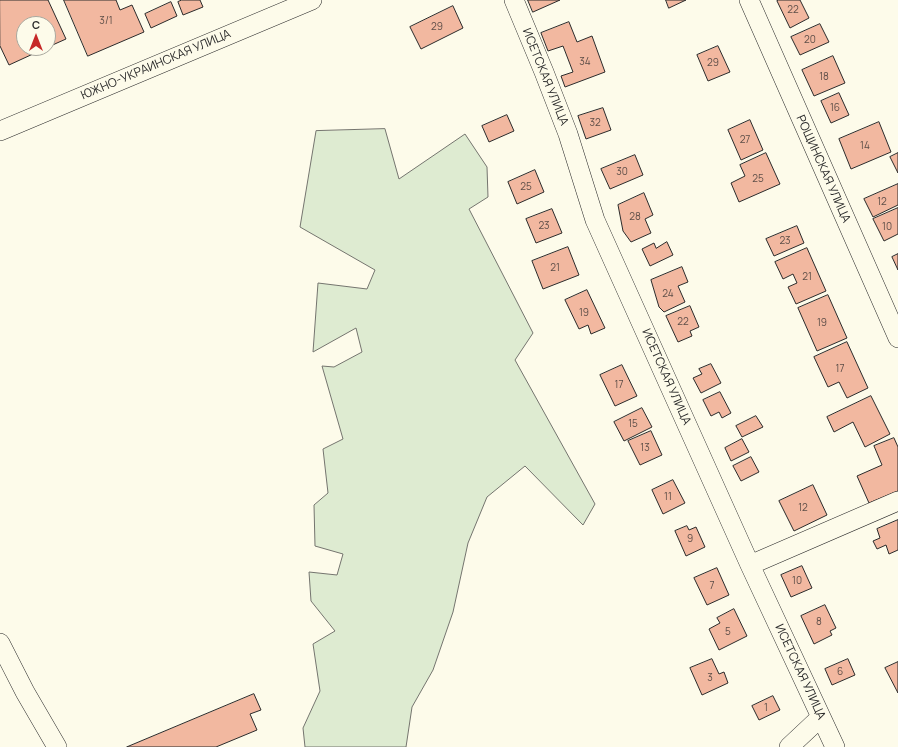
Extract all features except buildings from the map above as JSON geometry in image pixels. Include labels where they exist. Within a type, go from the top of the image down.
[{"type":"street","name":"ЮЖНО-УКРАИНСКАЯ УЛИЦА","points":[[0,131],[312,0]]},
{"type":"street","name":"ИСЕТСКАЯ УЛИЦА","points":[[514,0],[568,134],[595,220],[750,565],[835,747]]},
{"type":"street","name":"РОЩИНСКАЯ УЛИЦА","points":[[749,0],[898,338]]},
{"type":"street","points":[[750,565],[898,501]]},
{"type":"street","points":[[0,643],[25,692],[57,747]]},
{"type":"street","points":[[789,747],[821,717]]},
{"type":"green space","points":[[385,129],[399,179],[465,134],[487,167],[488,197],[469,209],[533,333],[515,360],[595,504],[583,525],[525,466],[487,497],[468,543],[453,612],[433,670],[412,707],[406,747],[305,747],[303,728],[320,691],[313,644],[335,631],[311,601],[309,572],[337,575],[343,554],[315,546],[314,505],[328,493],[323,449],[343,439],[322,366],[334,367],[362,352],[356,328],[313,352],[318,283],[367,289],[375,270],[300,227],[316,131]]}]
